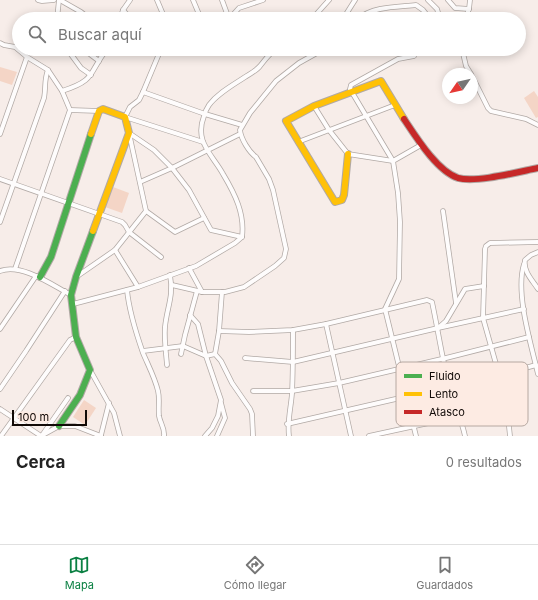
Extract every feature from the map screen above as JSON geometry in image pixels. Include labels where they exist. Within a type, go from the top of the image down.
[{"type":"street","points":[[38,0],[54,0]]},
{"type":"street","points":[[58,12],[60,0],[81,12]]},
{"type":"street","points":[[123,10],[130,0]]},
{"type":"street","points":[[157,0],[162,12]]},
{"type":"street","points":[[193,0],[199,12]]},
{"type":"street","points":[[222,0],[226,12]]},
{"type":"street","points":[[235,12],[239,8],[262,0]]},
{"type":"street","points":[[319,12],[330,0]]},
{"type":"street","points":[[347,12],[355,0]]},
{"type":"street","points":[[428,0],[437,9],[438,12]]},
{"type":"street","points":[[448,0],[455,8],[469,9]]},
{"type":"street","points":[[468,12],[470,0]]},
{"type":"street","points":[[371,12],[416,6],[425,12]]},
{"type":"street","points":[[0,43],[12,47]]},
{"type":"street","points":[[72,56],[81,68],[91,75]]},
{"type":"street","points":[[92,56],[99,61]]},
{"type":"street","points":[[62,91],[86,81],[102,56]]},
{"type":"street","points":[[158,56],[139,100],[130,107],[125,117],[146,211],[175,232],[204,218]]},
{"type":"street","points":[[242,237],[243,223],[238,203],[223,173],[207,151],[203,142],[201,129],[205,114],[212,101],[259,67],[268,56]]},
{"type":"street","points":[[172,285],[202,292],[222,292],[244,287],[284,258],[286,252],[276,199],[270,182],[240,134],[240,130],[250,113],[276,81],[312,56]]},
{"type":"street","points":[[398,362],[385,309],[399,279],[398,193],[393,161],[350,89],[351,85],[398,59],[414,56]]},
{"type":"street","points":[[464,56],[467,68]]},
{"type":"street","points":[[0,134],[27,57],[48,70],[62,91],[70,110],[15,269]]},
{"type":"street","points":[[0,222],[44,98],[46,85],[45,77],[48,70]]},
{"type":"street","points":[[348,154],[344,195],[342,200],[335,202],[286,121],[314,106],[381,81],[421,145],[448,172],[459,178],[473,179],[538,168]]},
{"type":"street","points":[[478,87],[491,111],[526,119],[538,125]]},
{"type":"street","points":[[143,92],[205,114],[242,125]]},
{"type":"street","points":[[298,142],[395,105]]},
{"type":"street","points":[[314,106],[329,130],[348,154],[393,161],[421,145]]},
{"type":"street","points":[[70,110],[99,111],[104,109],[203,142]]},
{"type":"street","points":[[0,329],[51,257],[99,111]]},
{"type":"street","points":[[129,133],[154,150],[172,168],[189,190],[212,230],[242,237]]},
{"type":"street","points":[[120,436],[119,428],[109,403],[90,370],[76,337],[71,295],[76,277],[129,133]]},
{"type":"street","points":[[140,182],[172,168],[240,134]]},
{"type":"street","points":[[0,179],[122,222],[129,232],[161,257]]},
{"type":"street","points":[[76,277],[115,250],[146,211]]},
{"type":"street","points":[[444,211],[456,304]]},
{"type":"street","points":[[72,304],[82,303],[138,287],[189,268],[212,256],[242,237]]},
{"type":"street","points":[[496,362],[483,318],[486,246],[490,243],[502,242],[538,242]]},
{"type":"street","points":[[115,250],[138,287]]},
{"type":"street","points":[[538,252],[525,260],[522,272],[524,310],[538,374]]},
{"type":"street","points":[[524,264],[527,273],[538,289]]},
{"type":"street","points":[[189,268],[202,292]]},
{"type":"street","points":[[0,271],[15,269],[38,276],[71,295]]},
{"type":"street","points":[[167,365],[165,327],[172,294],[170,275]]},
{"type":"street","points":[[438,328],[446,321],[465,289],[484,286]]},
{"type":"street","points":[[127,290],[130,312],[158,390],[158,414],[164,431],[164,436]]},
{"type":"street","points":[[0,388],[65,291]]},
{"type":"street","points":[[181,354],[197,291]]},
{"type":"street","points":[[215,354],[219,331],[222,292]]},
{"type":"street","points":[[219,331],[249,332],[293,330],[430,300],[432,302],[438,328],[444,362]]},
{"type":"street","points":[[245,358],[293,362],[392,338],[524,310]]},
{"type":"street","points":[[190,315],[198,324],[225,418],[216,436]]},
{"type":"street","points":[[326,324],[351,436]]},
{"type":"street","points":[[289,436],[287,424],[292,391],[293,330]]},
{"type":"street","points":[[430,362],[530,336]]},
{"type":"street","points":[[1,436],[70,340],[76,337]]},
{"type":"street","points":[[143,351],[183,346],[206,356],[215,354]]},
{"type":"street","points":[[215,354],[221,361],[232,383],[250,409],[252,414],[253,436]]},
{"type":"street","points":[[528,367],[536,365]]},
{"type":"street","points":[[41,436],[59,426],[80,395],[90,370]]},
{"type":"street","points":[[253,391],[292,391],[339,383],[396,370]]},
{"type":"street","points":[[41,436],[68,398]]},
{"type":"street","points":[[287,424],[396,399]]},
{"type":"street","points":[[205,436],[212,428],[218,416],[221,400]]},
{"type":"street","points":[[59,426],[75,426],[101,436],[109,403]]},
{"type":"street","points":[[0,408],[41,436]]},
{"type":"street","points":[[369,436],[414,426],[416,436]]},
{"type":"street","points":[[462,426],[465,436]]},
{"type":"street","points":[[508,426],[509,436]]},
{"type":"shaded area","points":[[0,67],[17,72],[12,85],[0,81]]},
{"type":"shaded area","points":[[534,91],[538,97],[538,117],[536,118],[524,98]]},
{"type":"shaded area","points":[[113,187],[129,193],[122,213],[105,207]]},
{"type":"shaded area","points":[[84,400],[96,408],[85,425],[73,417]]},
{"type":"traffic: fast","points":[[40,277],[51,257],[91,134]]},
{"type":"traffic: fast","points":[[59,426],[80,395],[90,370],[76,337],[71,295],[93,231]]},
{"type":"traffic: slow","points":[[348,154],[344,195],[342,200],[335,202],[286,121],[314,106],[381,81],[404,119]]},
{"type":"traffic: slow","points":[[91,134],[99,111],[103,109],[125,117],[129,133],[93,231]]},
{"type":"traffic: jam","points":[[404,119],[435,161],[450,174],[458,178],[486,178],[538,168]]}]
